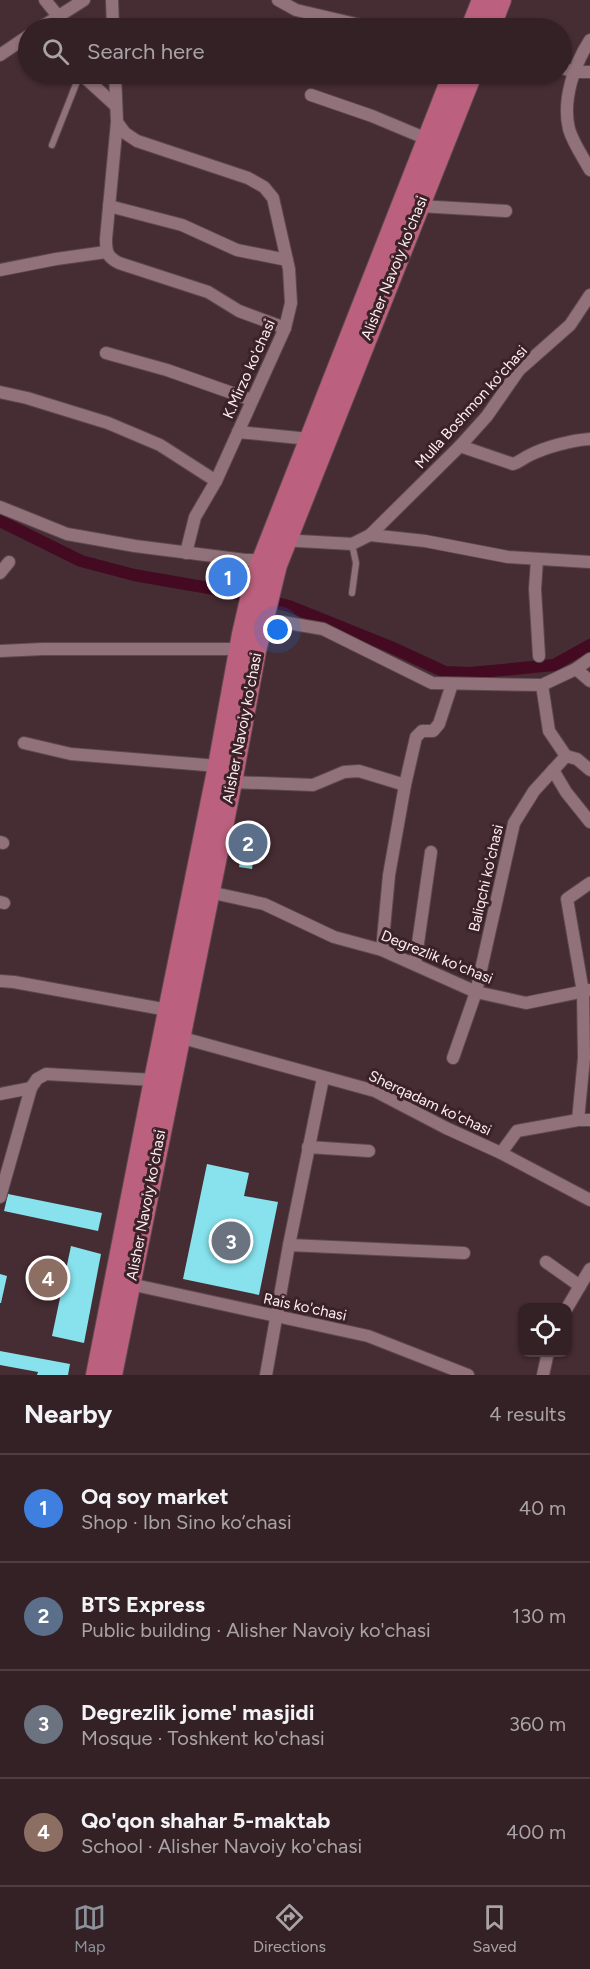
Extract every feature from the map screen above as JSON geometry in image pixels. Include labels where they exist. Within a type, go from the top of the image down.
[{"type":"main road","points":[[475,18],[482,0]]},
{"type":"main road","points":[[494,18],[501,0]]},
{"type":"main road","name":"Alisher Navoiy ko'chasi","points":[[112,1375],[232,782],[258,615],[267,572],[309,439],[449,84]]},
{"type":"main road","name":"Alisher Navoiy ko'chasi","points":[[278,539],[419,206],[468,84]]},
{"type":"main road","name":"Alisher Navoiy ko'chasi","points":[[96,1375],[218,766],[239,649],[258,615]]},
{"type":"street","points":[[45,0],[58,16]]},
{"type":"street","points":[[55,18],[84,0]]},
{"type":"street","points":[[112,0],[113,18]]},
{"type":"street","points":[[278,0],[296,10],[330,18]]},
{"type":"street","points":[[572,82],[590,40]]},
{"type":"street","points":[[1,53],[18,42]]},
{"type":"street","points":[[572,71],[590,72]]},
{"type":"street","points":[[91,84],[116,106]]},
{"type":"street","points":[[115,84],[117,122],[106,252],[119,263],[208,292],[238,311],[285,328]]},
{"type":"street","points":[[572,84],[566,103],[569,130],[590,170]]},
{"type":"street","points":[[311,95],[372,116],[427,139]]},
{"type":"street","name":"K.Mirzo ko'chasi","points":[[117,122],[125,133],[137,141],[248,178],[264,187],[273,198],[287,260],[291,303],[285,328],[216,481],[195,517],[186,553]]},
{"type":"street","points":[[109,206],[182,225],[237,250],[287,260]]},
{"type":"street","points":[[419,206],[506,211]]},
{"type":"street","points":[[0,270],[106,252]]},
{"type":"street","name":"Mulla Boshmon ko'chasi","points":[[370,535],[460,446],[487,416],[519,370],[570,325],[590,295]]},
{"type":"street","points":[[106,353],[167,370],[252,400]]},
{"type":"street","points":[[0,392],[108,423],[160,445],[216,481]]},
{"type":"street","points":[[238,432],[309,439]]},
{"type":"street","points":[[460,446],[513,464],[530,454],[577,440],[590,440]]},
{"type":"street","points":[[0,507],[67,534],[245,560],[267,572]]},
{"type":"street","points":[[278,539],[352,544],[370,535],[425,541],[508,557],[590,562]]},
{"type":"street","points":[[537,560],[535,589],[540,656]]},
{"type":"street","points":[[0,573],[9,562]]},
{"type":"street","points":[[258,615],[323,629],[432,684],[542,685],[576,669],[590,659]]},
{"type":"street","points":[[0,651],[239,649]]},
{"type":"street","points":[[576,669],[590,681]]},
{"type":"street","points":[[382,950],[389,875],[416,737],[422,731],[433,731],[439,724],[452,684]]},
{"type":"street","points":[[542,685],[549,731],[566,756],[577,759],[590,770]]},
{"type":"street","points":[[24,742],[71,754],[218,766]]},
{"type":"street","name":"Baliqchi ko'chasi","points":[[453,1058],[476,992],[514,823],[534,791],[566,756]]},
{"type":"street","points":[[553,770],[566,792],[590,822]]},
{"type":"street","points":[[232,782],[313,785],[344,772],[359,771],[405,785]]},
{"type":"street","points":[[415,964],[430,852]]},
{"type":"street","points":[[501,1153],[518,1131],[584,1120],[587,991],[567,899],[590,883]]},
{"type":"street","name":"Degrezlik ko'chasi","points":[[209,892],[264,904],[334,937],[382,950],[476,992],[526,1003],[587,991]]},
{"type":"street","points":[[0,981],[168,1010]]},
{"type":"street","name":"Sherqadam ko'chasi","points":[[179,1037],[375,1091],[590,1200]]},
{"type":"street","points":[[0,1197],[31,1088],[37,1079],[46,1074],[154,1080]]},
{"type":"street","points":[[266,1375],[289,1245],[323,1078]]},
{"type":"street","points":[[0,1094],[31,1088]]},
{"type":"street","points":[[308,1147],[369,1151]]},
{"type":"street","points":[[289,1245],[464,1253]]},
{"type":"street","points":[[546,1262],[580,1286]]},
{"type":"street","points":[[570,1303],[590,1269]]},
{"type":"street","name":"Rais ko'chasi","points":[[130,1284],[368,1336],[462,1374]]},
{"type":"street","points":[[543,1375],[547,1357]]},
{"type":"lane","points":[[52,145],[76,84]]},
{"type":"lane","points":[[352,544],[356,563],[352,593]]},
{"type":"building","points":[[244,838],[256,840],[252,869],[239,867]]},
{"type":"building","points":[[207,1164],[249,1173],[244,1196],[278,1202],[259,1295],[183,1279]]},
{"type":"building","points":[[8,1194],[102,1213],[98,1231],[4,1211]]},
{"type":"building","points":[[71,1246],[101,1254],[84,1343],[52,1336]]},
{"type":"building","points":[[0,1274],[7,1276],[1,1303],[0,1303]]},
{"type":"building","points":[[0,1351],[70,1364],[68,1375],[37,1375],[38,1372],[0,1365]]},
{"type":"waterway","points":[[0,521],[81,561],[134,575],[220,590],[289,606],[391,647],[445,672],[470,673],[554,665],[590,645]]},
{"type":"place","name":"Oq soy market","points":[[228,577]]},
{"type":"place","name":"BTS Express","points":[[248,843]]},
{"type":"place","name":"Degrezlik jome' masjidi","points":[[231,1241]]},
{"type":"place","name":"Qo'qon shahar 5-maktab","points":[[48,1278]]}]
